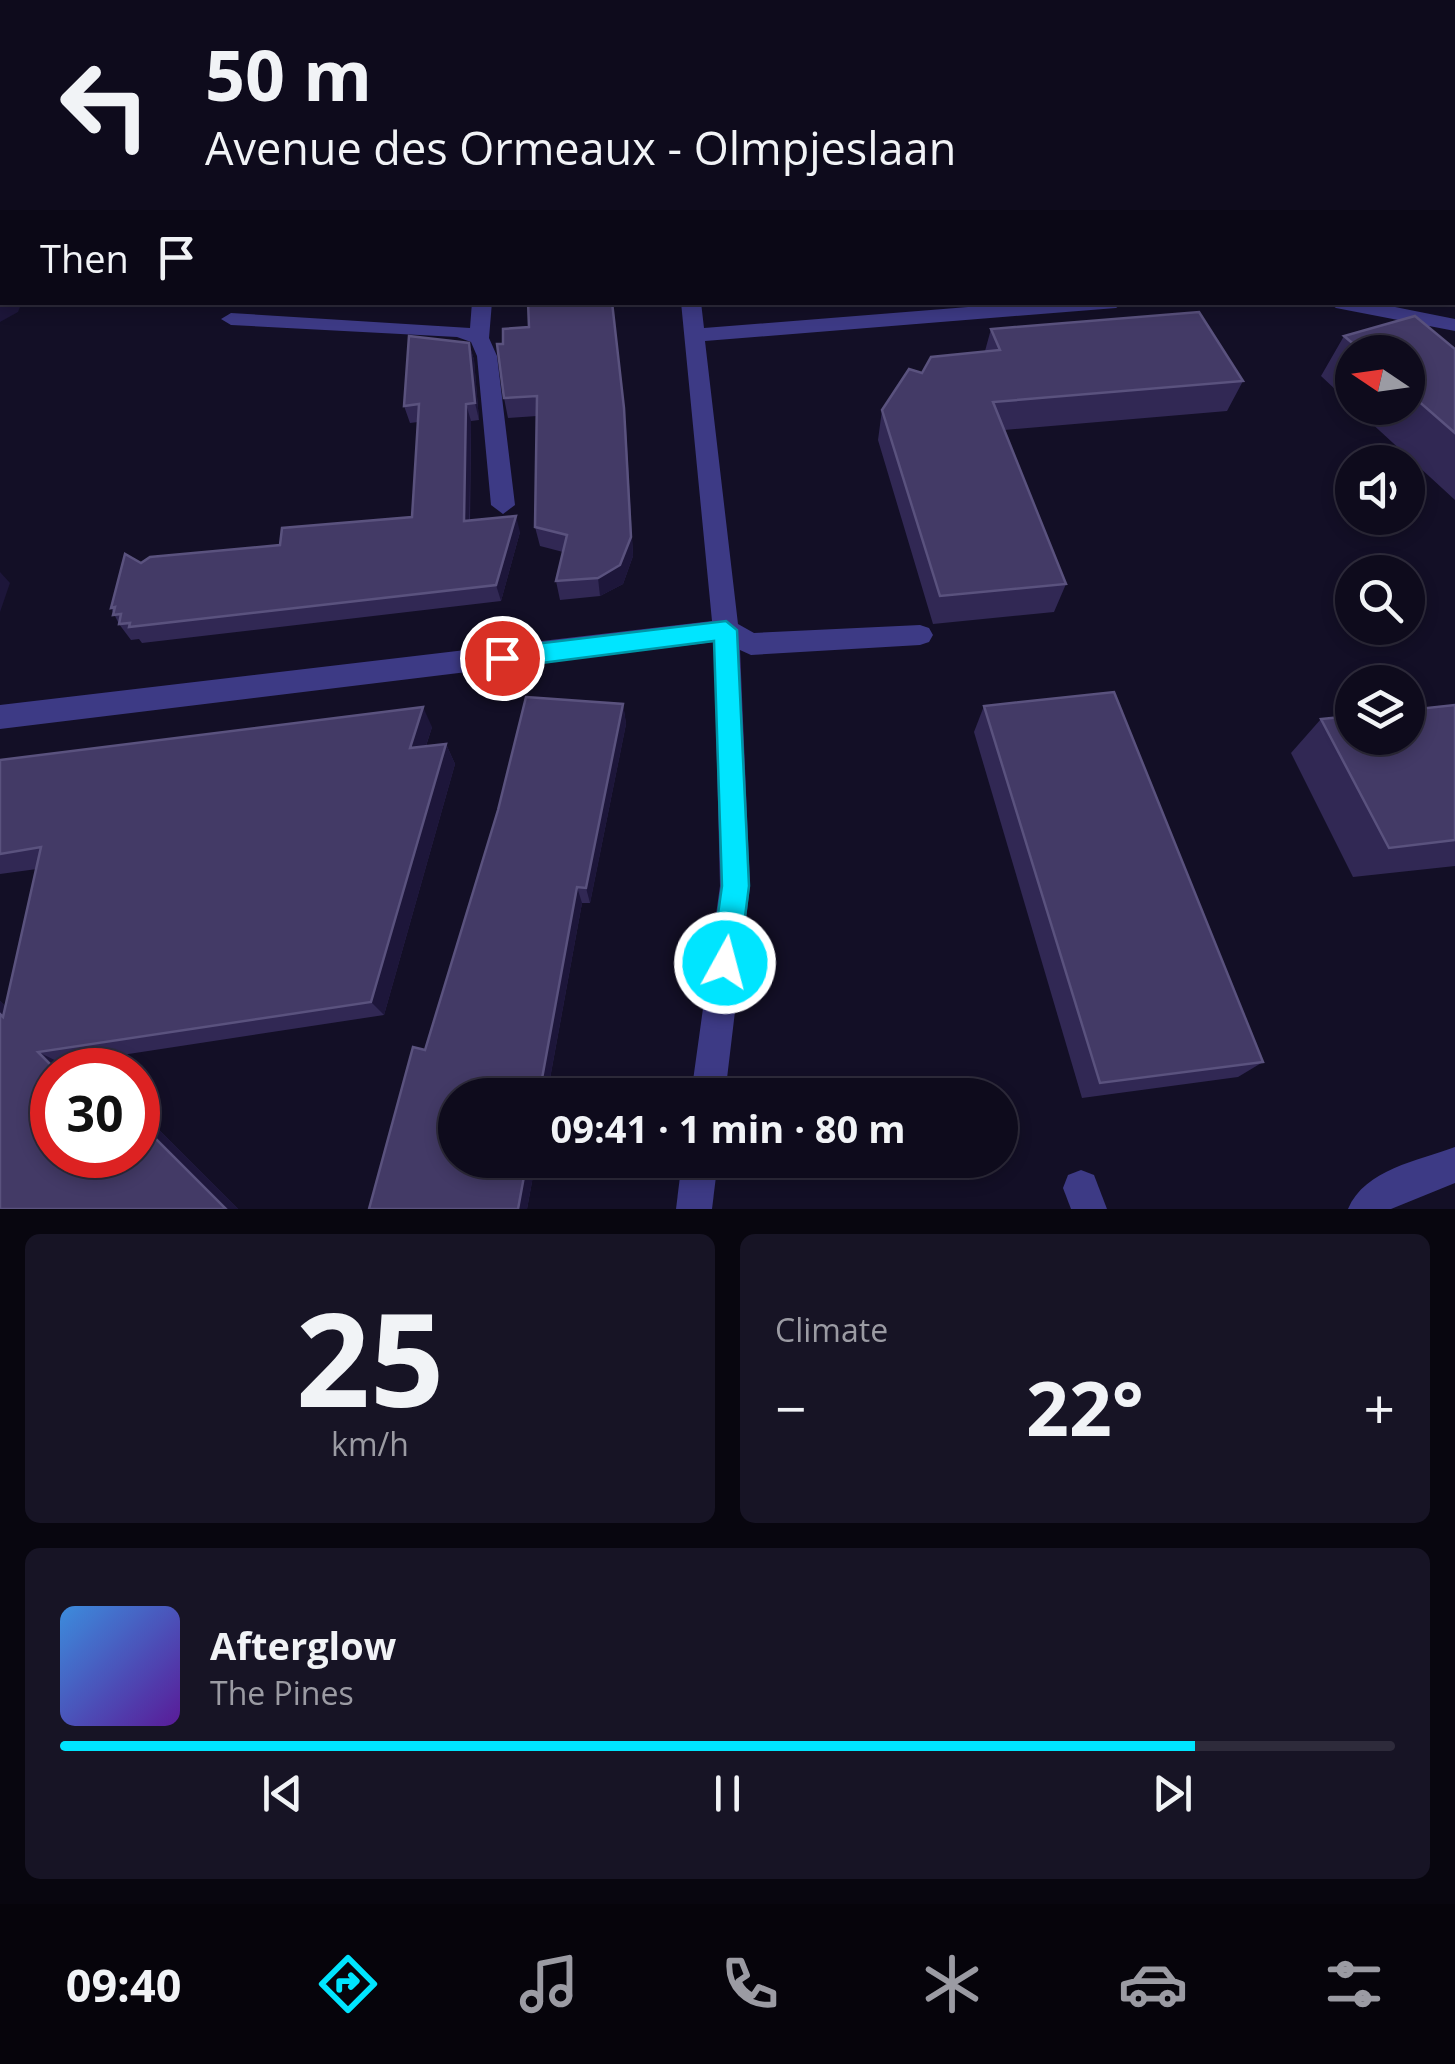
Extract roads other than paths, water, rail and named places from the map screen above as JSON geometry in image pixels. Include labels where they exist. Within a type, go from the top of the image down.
[{"type":"street","points":[[482,305],[479,338],[487,356],[503,505]]},
{"type":"street","points":[[691,305],[726,630],[735,886],[710,1078]]},
{"type":"street","points":[[695,336],[1079,305]]},
{"type":"street","points":[[1352,305],[1455,325]]},
{"type":"street","points":[[231,318],[459,331],[479,338]]},
{"type":"street","points":[[0,717],[726,630],[751,644],[920,635]]},
{"type":"street","points":[[1366,1209],[1384,1191],[1455,1165]]},
{"type":"street","points":[[694,1209],[698,1178]]}]
